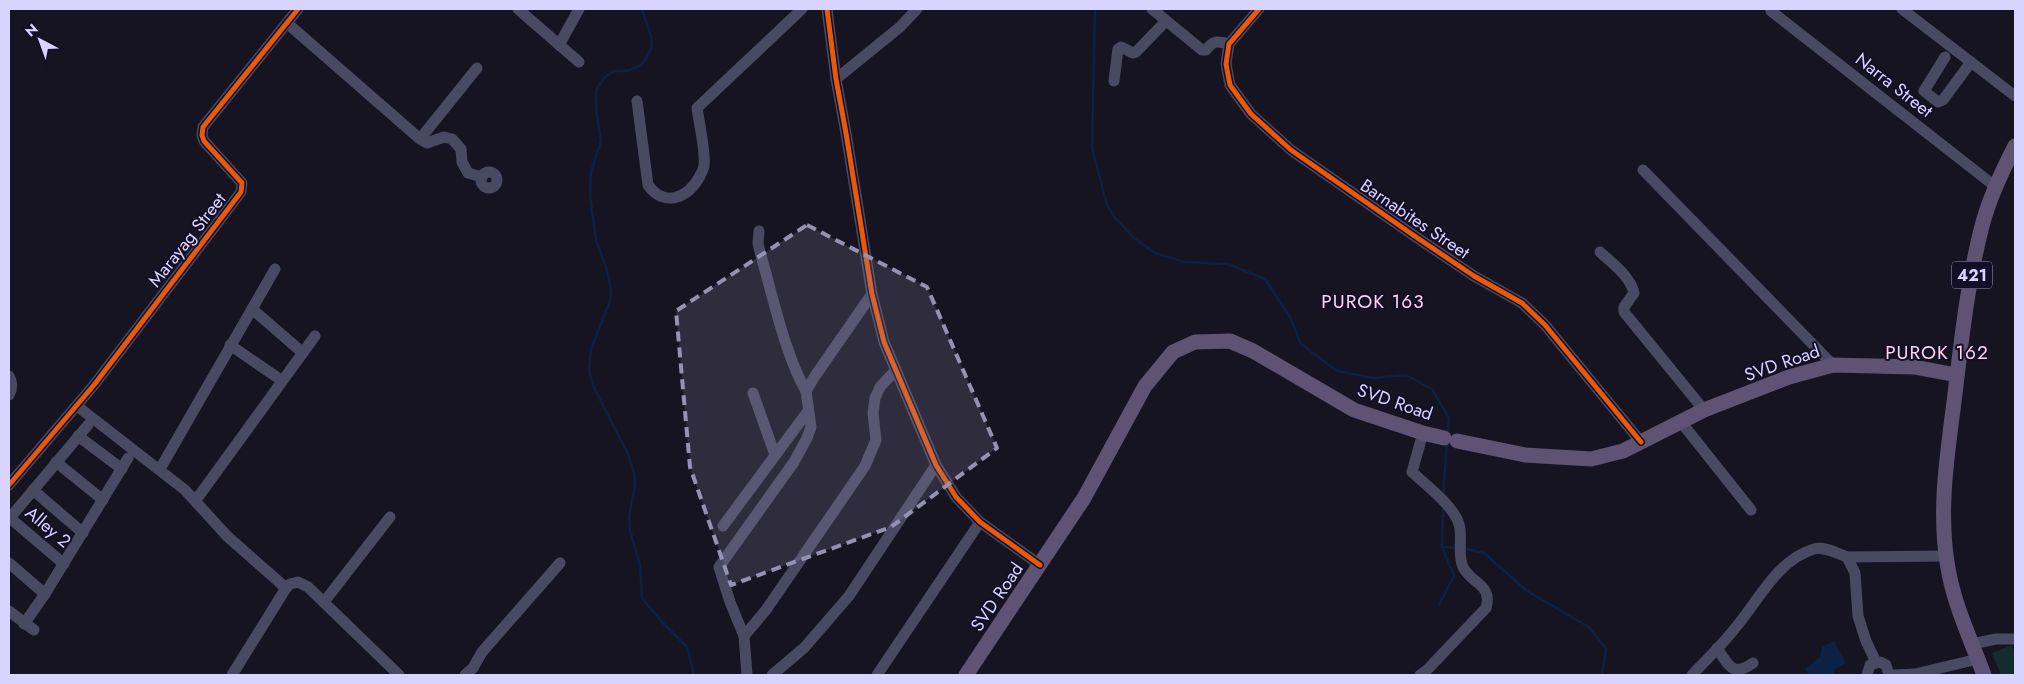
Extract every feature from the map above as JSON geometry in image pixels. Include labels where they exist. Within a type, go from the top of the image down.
[{"type":"main road","name":"421","points":[[1984,675],[1956,600],[1946,556],[1944,497],[1957,375],[1972,274],[1982,226],[1996,188],[2015,146]]},
{"type":"main road","name":"SVD Road","points":[[966,675],[1084,498],[1145,386],[1173,352],[1195,342],[1230,341],[1252,351],[1354,410],[1423,433],[1525,455],[1591,459],[1613,454],[1641,442],[1704,410],[1789,377],[1833,365],[1914,367],[1957,375]]},
{"type":"street","name":"Marayag Street","points":[[9,484],[77,406],[241,192],[242,183],[204,141],[202,135],[203,127],[298,9]]},
{"type":"street","points":[[559,45],[579,9]]},
{"type":"street","points":[[637,101],[648,185],[653,192],[660,196],[673,199],[686,193],[697,182],[704,167],[698,108],[802,9]]},
{"type":"street","points":[[827,9],[836,79],[872,294],[884,342],[936,465],[956,497],[980,522],[1040,565]]},
{"type":"street","points":[[836,79],[900,27],[917,9]]},
{"type":"street","points":[[1152,9],[1202,50],[1206,50],[1212,42],[1217,41],[1229,44],[1259,9]]},
{"type":"street","points":[[1902,9],[2015,96]]},
{"type":"street","points":[[522,10],[579,62]]},
{"type":"street","name":"Narra Street","points":[[1771,11],[1996,188]]},
{"type":"street","points":[[1114,81],[1118,49],[1120,47],[1133,54],[1166,21]]},
{"type":"street","points":[[288,23],[420,139],[427,143],[444,137],[452,140],[461,149],[462,162],[468,173],[482,176]]},
{"type":"street","name":"Barnabites Street","points":[[1229,44],[1226,64],[1230,85],[1241,103],[1259,123],[1291,150],[1416,237],[1474,276],[1522,303],[1545,325],[1641,442]]},
{"type":"street","points":[[1945,57],[1924,91],[1938,102],[1943,100],[1971,62]]},
{"type":"street","points":[[420,139],[477,68]]},
{"type":"street","points":[[1643,170],[1833,365]]},
{"type":"street","points":[[747,675],[744,636],[730,602],[719,567],[794,462],[811,427],[806,391],[799,379],[760,252],[758,243],[759,231]]},
{"type":"street","points":[[1600,252],[1618,268],[1633,288],[1634,293],[1624,307],[1624,312],[1704,410]]},
{"type":"street","points":[[160,469],[275,269]]},
{"type":"street","points":[[806,391],[814,376],[872,294]]},
{"type":"street","points":[[252,309],[303,353]]},
{"type":"street","points":[[196,500],[281,380],[315,336]]},
{"type":"street","points":[[230,345],[281,380]]},
{"type":"street","points":[[744,636],[766,610],[865,466],[876,440],[873,413],[875,398],[880,388],[896,370]]},
{"type":"street","points":[[9,376],[12,383],[12,391],[9,395]]},
{"type":"street","points":[[753,393],[776,456]]},
{"type":"street","points":[[77,406],[160,469],[196,500],[227,536],[286,588]]},
{"type":"street","points":[[723,526],[808,411]]},
{"type":"street","points":[[1681,422],[1751,510]]},
{"type":"street","points":[[9,518],[88,425]]},
{"type":"street","points":[[1420,675],[1486,608],[1488,598],[1485,590],[1464,569],[1461,562],[1459,525],[1455,517],[1448,507],[1412,472],[1423,433]]},
{"type":"street","points":[[9,611],[29,627],[45,594],[125,464],[78,436]]},
{"type":"street","points":[[56,462],[102,500]]},
{"type":"street","points":[[772,675],[804,648],[849,596],[936,465]]},
{"type":"street","points":[[32,490],[83,533]]},
{"type":"street","points":[[324,602],[390,517]]},
{"type":"street","name":"Alley 2","points":[[9,518],[64,564]]},
{"type":"street","points":[[877,675],[980,522]]},
{"type":"street","points":[[1692,675],[1747,613],[1777,573],[1788,562],[1814,549],[1832,551],[1847,557],[1946,556]]},
{"type":"street","points":[[1847,557],[1855,573],[1858,616],[1866,641],[1876,662]]},
{"type":"street","points":[[9,562],[45,594]]},
{"type":"street","points":[[466,675],[473,668],[482,652],[560,562]]},
{"type":"street","points":[[232,675],[286,588],[290,584],[298,582],[308,587],[399,675]]},
{"type":"street","points":[[1972,644],[1996,639],[2015,639]]},
{"type":"street","points":[[1717,648],[1728,666],[1736,670],[1744,670],[1753,663]]},
{"type":"street","points":[[1894,675],[1914,674],[1978,659]]},
{"type":"street","points":[[1867,675],[1870,665],[1876,662],[1886,665],[1889,675]]},
{"type":"highlighted area","points":[[807,225],[927,287],[997,448],[891,527],[731,585],[690,467],[676,311]]},
{"type":"green space","points":[[2012,645],[2015,653],[2015,675],[2001,675],[1992,653]]},
{"type":"water","points":[[1834,641],[1846,663],[1834,670],[1835,675],[1810,675],[1805,669],[1820,657],[1822,647]]},
{"type":"waterway","points":[[642,9],[651,36],[652,47],[647,57],[640,66],[627,71],[614,71],[604,78],[596,90],[596,108],[601,141],[591,172],[590,196],[596,240],[607,270],[611,290],[610,301],[591,349],[589,370],[593,386],[628,454],[634,473],[635,486],[629,517],[630,530],[640,565],[642,598],[662,622],[687,647],[694,675]]},
{"type":"waterway","points":[[1095,9],[1092,148],[1107,205],[1116,219],[1134,238],[1155,253],[1185,262],[1228,264],[1265,279],[1290,317],[1301,344],[1337,371],[1373,378],[1406,375],[1432,389],[1449,418],[1448,433]]},
{"type":"waterway","points":[[1443,496],[1447,441]]},
{"type":"waterway","points":[[1439,605],[1454,576],[1442,547],[1443,510]]},
{"type":"waterway","points":[[1443,547],[1454,548]]},
{"type":"waterway","points":[[1467,549],[1484,553],[1527,591],[1589,627],[1606,649],[1602,675]]},
{"type":"cycle path","points":[[9,485],[94,385],[241,192],[242,183],[204,141],[202,135],[203,127],[298,9]]},
{"type":"cycle path","points":[[827,9],[836,79],[872,294],[884,342],[936,465],[956,497],[980,522],[1040,565]]},
{"type":"cycle path","points":[[1259,9],[1229,44],[1226,64],[1230,85],[1251,114],[1291,150],[1474,276],[1522,303],[1545,325],[1641,442]]},
{"type":"district","name":"PUROK 163","points":[[1373,301]]},
{"type":"district","name":"PUROK 162","points":[[1937,352]]}]
